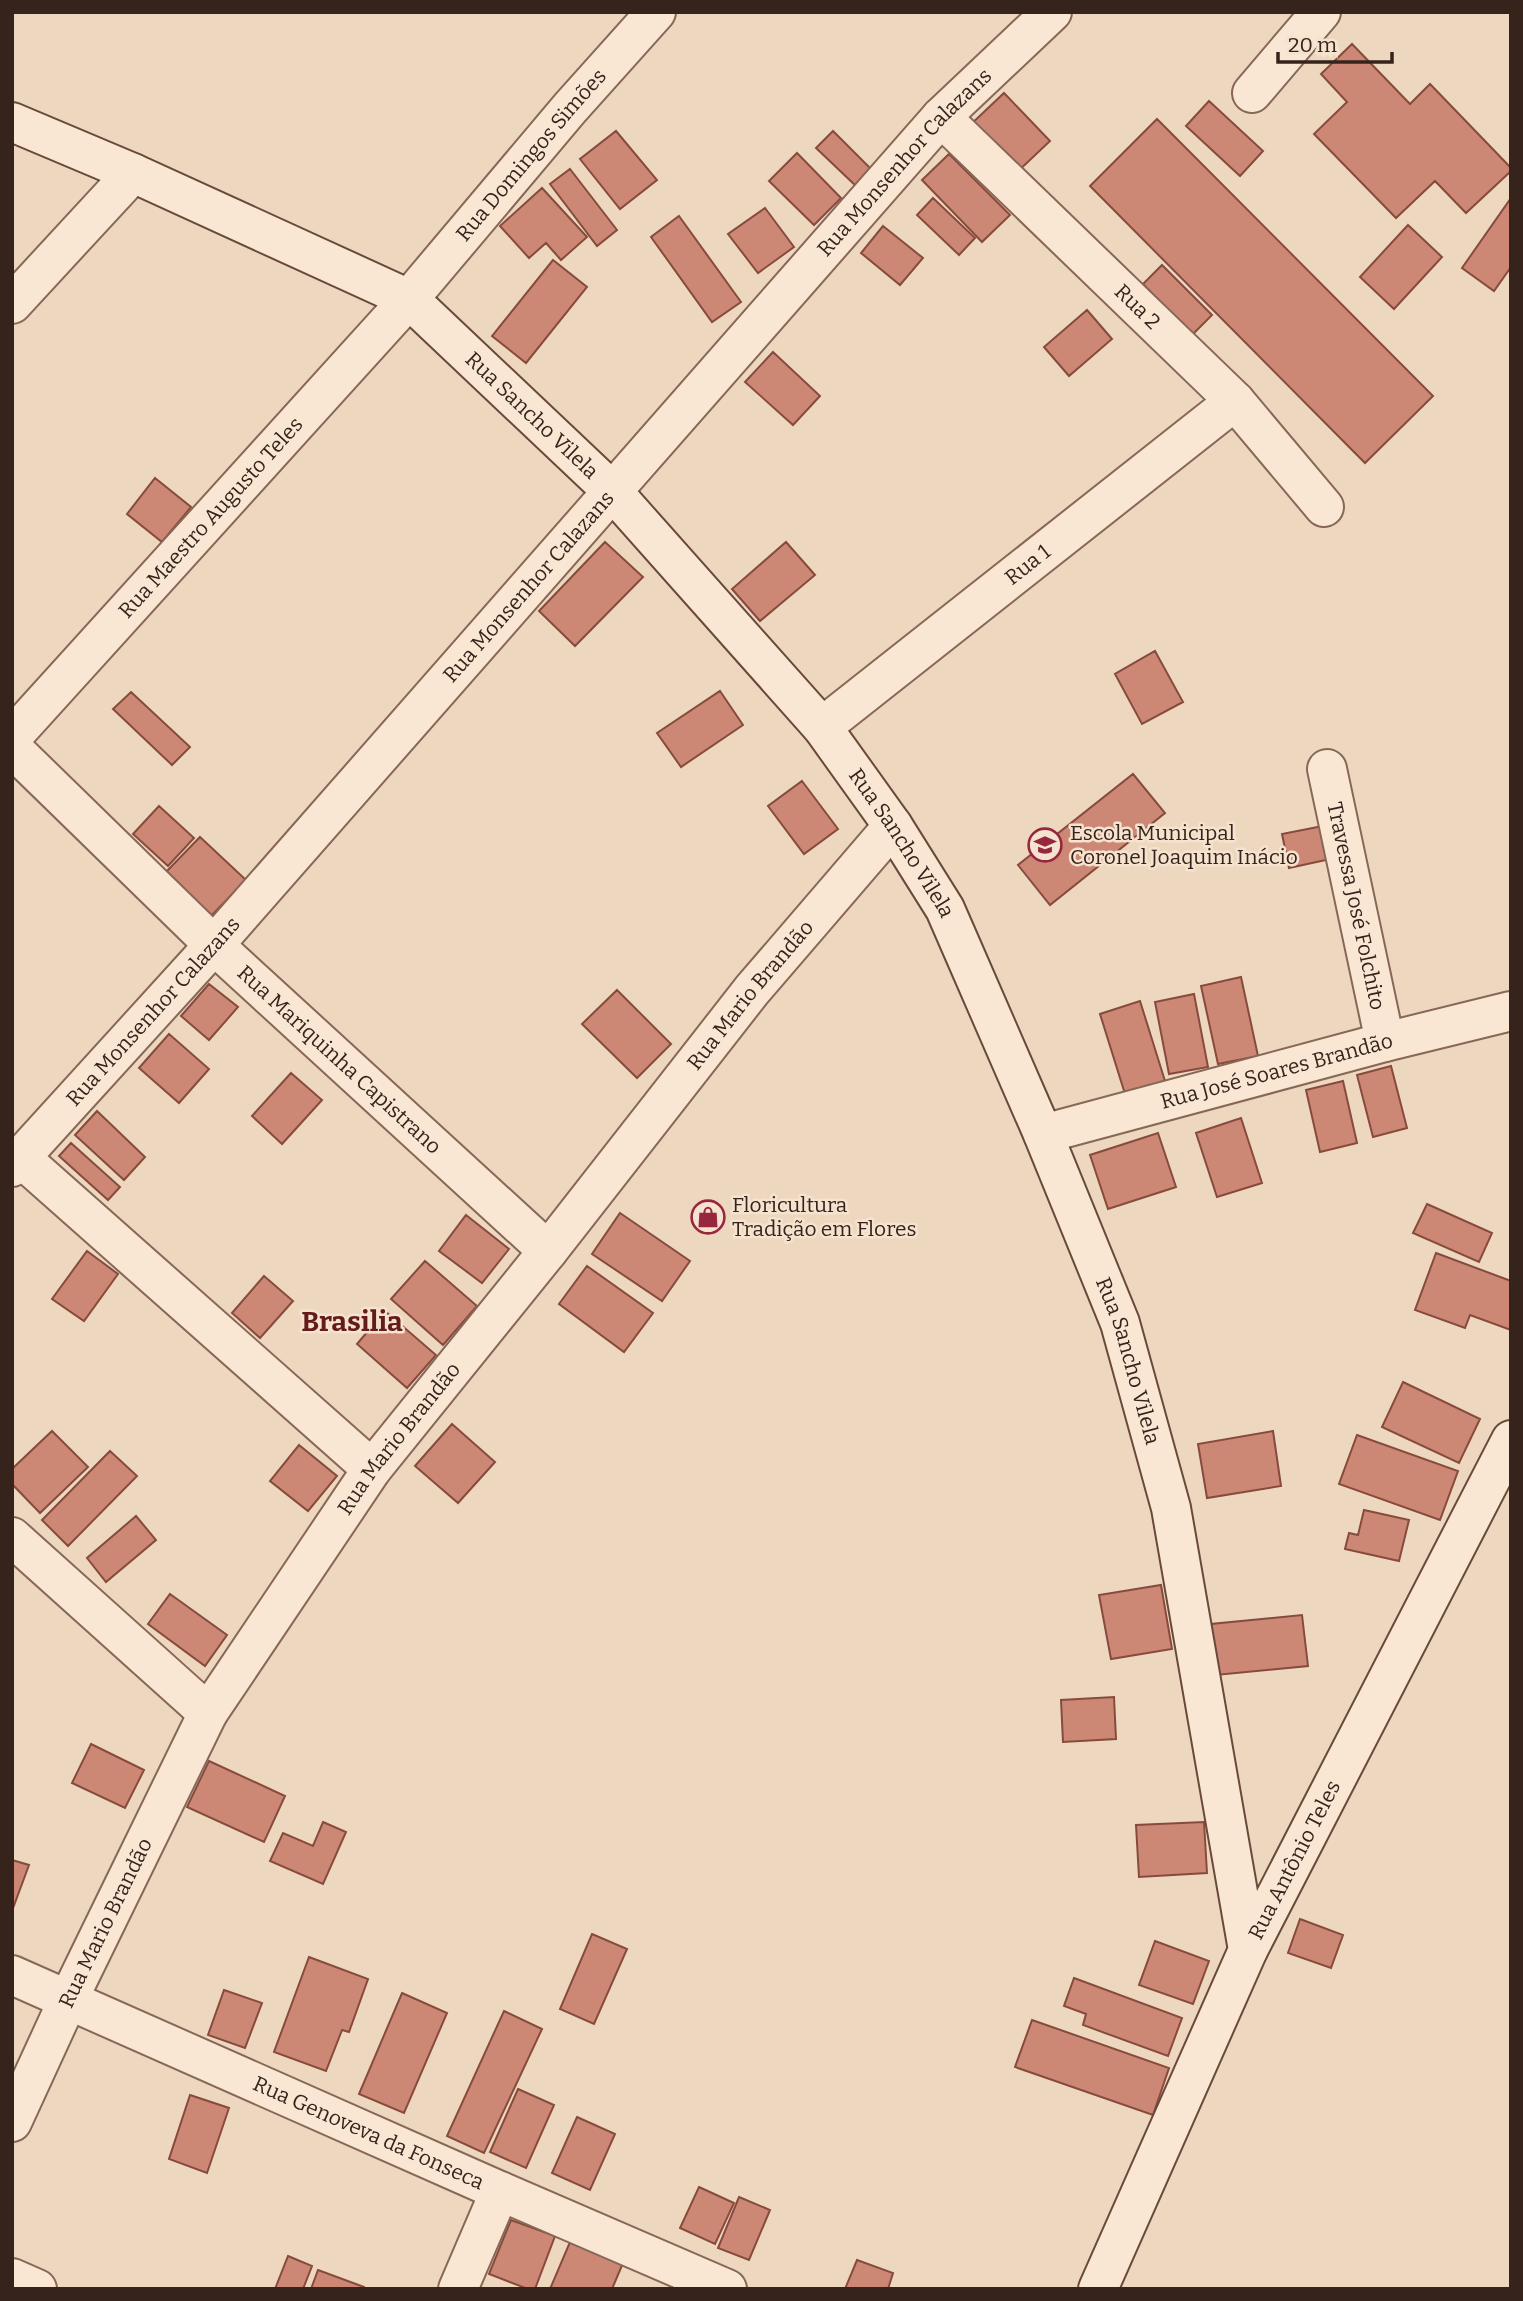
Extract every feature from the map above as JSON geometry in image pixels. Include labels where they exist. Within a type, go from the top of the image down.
[{"type":"street","name":"Rua Domingos Simões","points":[[409,299],[570,108],[656,12]]},
{"type":"street","name":"Rua Monsenhor Calazans","points":[[16,1162],[214,945],[941,117],[1052,12]]},
{"type":"street","points":[[1252,93],[1316,14]]},
{"type":"street","name":"Rua 2","points":[[941,117],[1235,401],[1324,507]]},
{"type":"street","name":"Rua Sancho Vilela","points":[[12,122],[133,173],[409,299],[613,492],[822,727],[894,826],[945,909],[1043,1134],[1120,1323],[1171,1508],[1248,1950]]},
{"type":"street","points":[[12,304],[133,173]]},
{"type":"street","name":"Rua Maestro Augusto Teles","points":[[12,737],[409,299]]},
{"type":"street","name":"Rua 1","points":[[822,727],[1235,401]]},
{"type":"street","name":"Rua Mariquinha Capistrano","points":[[12,748],[214,945],[548,1251]]},
{"type":"street","name":"Travessa José Folchito","points":[[1327,769],[1385,1042]]},
{"type":"street","name":"Rua Mario Brandão","points":[[12,2122],[68,2000],[208,1713],[372,1469],[548,1251],[752,990],[894,826]]},
{"type":"street","name":"Rua José Soares Brandão","points":[[1043,1134],[1511,1011]]},
{"type":"street","points":[[16,1162],[372,1469]]},
{"type":"street","name":"Rua Antônio Teles","points":[[1098,2289],[1248,1950],[1511,1440]]},
{"type":"street","points":[[12,1537],[208,1713]]},
{"type":"street","name":"Rua Genoveva da Fonseca","points":[[12,1975],[727,2289]]},
{"type":"street","points":[[458,2289],[500,2191]]},
{"type":"street","points":[[12,2278],[37,2289]]},
{"type":"building","points":[[1352,44],[1410,104],[1430,84],[1511,168],[1511,171],[1466,213],[1435,181],[1396,218],[1314,134],[1347,102],[1321,74]]},
{"type":"building","points":[[1004,93],[1050,141],[1014,175],[968,127]]},
{"type":"building","points":[[1209,101],[1263,151],[1240,176],[1186,126]]},
{"type":"building","points":[[1157,119],[1433,396],[1365,463],[1090,186]]},
{"type":"building","points":[[616,131],[657,180],[620,209],[580,159]]},
{"type":"building","points":[[833,131],[872,170],[856,186],[816,148]]},
{"type":"building","points":[[797,153],[841,198],[814,225],[769,181]]},
{"type":"building","points":[[949,154],[1010,215],[982,242],[922,180]]},
{"type":"building","points":[[570,169],[617,230],[597,246],[550,184]]},
{"type":"building","points":[[542,188],[587,237],[561,260],[546,243],[529,258],[500,226]]},
{"type":"building","points":[[933,198],[975,238],[959,255],[917,215]]},
{"type":"building","points":[[1511,198],[1511,267],[1494,291],[1462,268]]},
{"type":"building","points":[[765,208],[794,247],[758,273],[728,234]]},
{"type":"building","points":[[679,216],[741,302],[712,322],[651,237]]},
{"type":"building","points":[[1408,225],[1442,257],[1394,309],[1360,277]]},
{"type":"building","points":[[883,226],[923,258],[900,285],[861,253]]},
{"type":"building","points":[[553,260],[587,287],[526,363],[492,336]]},
{"type":"building","points":[[1162,265],[1212,315],[1192,335],[1143,284]]},
{"type":"building","points":[[1087,310],[1112,339],[1069,376],[1044,347]]},
{"type":"building","points":[[773,352],[820,396],[793,425],[745,382]]},
{"type":"building","points":[[155,478],[191,507],[162,542],[127,514]]},
{"type":"building","points":[[605,542],[643,577],[575,646],[539,611]]},
{"type":"building","points":[[786,542],[815,575],[760,621],[732,589]]},
{"type":"building","points":[[1155,651],[1183,702],[1142,724],[1115,674]]},
{"type":"building","points":[[720,691],[743,725],[681,767],[657,733]]},
{"type":"building","points":[[131,692],[190,747],[172,765],[113,709]]},
{"type":"building","points":[[1133,774],[1165,813],[1050,905],[1018,865]]},
{"type":"building","points":[[802,781],[838,829],[804,854],[768,806]]},
{"type":"building","points":[[159,806],[194,838],[168,866],[133,834]]},
{"type":"building","points":[[1328,825],[1335,858],[1289,868],[1282,834]]},
{"type":"building","points":[[200,837],[246,880],[211,916],[165,873]]},
{"type":"building","points":[[1241,977],[1258,1056],[1218,1064],[1201,986]]},
{"type":"building","points":[[209,984],[238,1007],[209,1040],[181,1016]]},
{"type":"building","points":[[617,990],[671,1044],[637,1078],[582,1024]]},
{"type":"building","points":[[1194,994],[1208,1067],[1169,1074],[1155,1002]]},
{"type":"building","points":[[1140,1001],[1165,1081],[1125,1094],[1100,1014]]},
{"type":"building","points":[[169,1034],[209,1069],[179,1103],[139,1068]]},
{"type":"building","points":[[1391,1066],[1407,1128],[1373,1137],[1357,1075]]},
{"type":"building","points":[[291,1073],[322,1100],[282,1144],[252,1116]]},
{"type":"building","points":[[1343,1081],[1357,1143],[1320,1152],[1306,1090]]},
{"type":"building","points":[[97,1111],[145,1157],[124,1180],[75,1135]]},
{"type":"building","points":[[1241,1118],[1262,1183],[1217,1197],[1196,1133]]},
{"type":"building","points":[[1158,1133],[1176,1187],[1108,1209],[1090,1155]]},
{"type":"building","points":[[71,1143],[120,1187],[108,1200],[59,1156]]},
{"type":"building","points":[[1427,1204],[1492,1233],[1479,1262],[1413,1233]]},
{"type":"building","points":[[620,1213],[690,1261],[662,1301],[592,1254]]},
{"type":"building","points":[[466,1215],[509,1249],[482,1283],[439,1251]]},
{"type":"building","points":[[87,1251],[118,1274],[84,1321],[52,1299]]},
{"type":"building","points":[[1436,1253],[1511,1281],[1511,1330],[1470,1315],[1465,1328],[1415,1310]]},
{"type":"building","points":[[425,1261],[477,1306],[443,1345],[391,1299]]},
{"type":"building","points":[[587,1266],[653,1313],[624,1352],[559,1304]]},
{"type":"building","points":[[264,1276],[293,1301],[260,1338],[232,1313]]},
{"type":"building","points":[[385,1311],[436,1355],[407,1388],[357,1344]]},
{"type":"building","points":[[1403,1382],[1480,1419],[1459,1463],[1382,1427]]},
{"type":"building","points":[[452,1424],[495,1462],[458,1503],[415,1466]]},
{"type":"building","points":[[52,1431],[88,1467],[40,1513],[12,1484],[12,1469]]},
{"type":"building","points":[[1273,1431],[1281,1486],[1207,1498],[1198,1444]]},
{"type":"building","points":[[1357,1435],[1458,1471],[1440,1520],[1339,1484]]},
{"type":"building","points":[[299,1445],[337,1476],[308,1511],[270,1481]]},
{"type":"building","points":[[110,1451],[137,1476],[68,1546],[42,1520]]},
{"type":"building","points":[[1364,1510],[1409,1520],[1399,1561],[1345,1549],[1349,1533],[1358,1535]]},
{"type":"building","points":[[136,1516],[156,1540],[106,1582],[87,1558]]},
{"type":"building","points":[[1161,1585],[1172,1649],[1111,1659],[1099,1595]]},
{"type":"building","points":[[170,1594],[227,1635],[205,1666],[148,1624]]},
{"type":"building","points":[[1302,1615],[1308,1666],[1216,1675],[1211,1624]]},
{"type":"building","points":[[1114,1697],[1116,1739],[1063,1742],[1061,1700]]},
{"type":"building","points":[[91,1744],[144,1770],[125,1808],[72,1783]]},
{"type":"building","points":[[209,1761],[285,1796],[264,1842],[187,1807]]},
{"type":"building","points":[[323,1822],[346,1832],[323,1884],[270,1861],[283,1833],[313,1846]]},
{"type":"building","points":[[1204,1822],[1207,1873],[1139,1877],[1136,1825]]},
{"type":"building","points":[[12,1860],[29,1865],[12,1911]]},
{"type":"building","points":[[1300,1919],[1343,1935],[1331,1968],[1288,1953]]},
{"type":"building","points":[[592,1934],[627,1949],[594,2024],[560,2009]]},
{"type":"building","points":[[1155,1941],[1209,1961],[1193,2004],[1139,1985]]},
{"type":"building","points":[[309,1957],[368,1979],[349,2032],[342,2030],[326,2071],[274,2052]]},
{"type":"building","points":[[1074,1978],[1182,2018],[1168,2056],[1083,2025],[1086,2014],[1064,2006]]},
{"type":"building","points":[[224,1990],[262,2003],[245,2048],[208,2035]]},
{"type":"building","points":[[402,1993],[447,2013],[404,2113],[359,2094]]},
{"type":"building","points":[[504,2011],[542,2029],[484,2153],[447,2136]]},
{"type":"building","points":[[1032,2020],[1169,2068],[1153,2115],[1015,2067]]},
{"type":"building","points":[[518,2089],[554,2105],[526,2168],[490,2152]]},
{"type":"building","points":[[190,2095],[229,2108],[207,2173],[169,2159]]},
{"type":"building","points":[[577,2117],[615,2134],[590,2190],[552,2173]]},
{"type":"building","points":[[699,2187],[734,2203],[715,2244],[680,2228]]},
{"type":"building","points":[[739,2197],[770,2210],[749,2260],[718,2248]]},
{"type":"building","points":[[511,2220],[555,2236],[535,2289],[528,2289],[489,2274]]},
{"type":"building","points":[[570,2242],[623,2263],[612,2289],[550,2289]]},
{"type":"building","points":[[288,2256],[312,2266],[303,2289],[275,2289]]},
{"type":"building","points":[[857,2260],[893,2273],[888,2289],[845,2289]]},
{"type":"building","points":[[318,2270],[364,2287],[364,2289],[311,2289]]},
{"type":"place","name":"Escola Municipal Coronel Joaquim Inácio","points":[[1045,845]]},
{"type":"place","name":"Floricultura Tradição em Flores","points":[[708,1217]]},
{"type":"district","name":"Brasilia","points":[[352,1321]]}]
